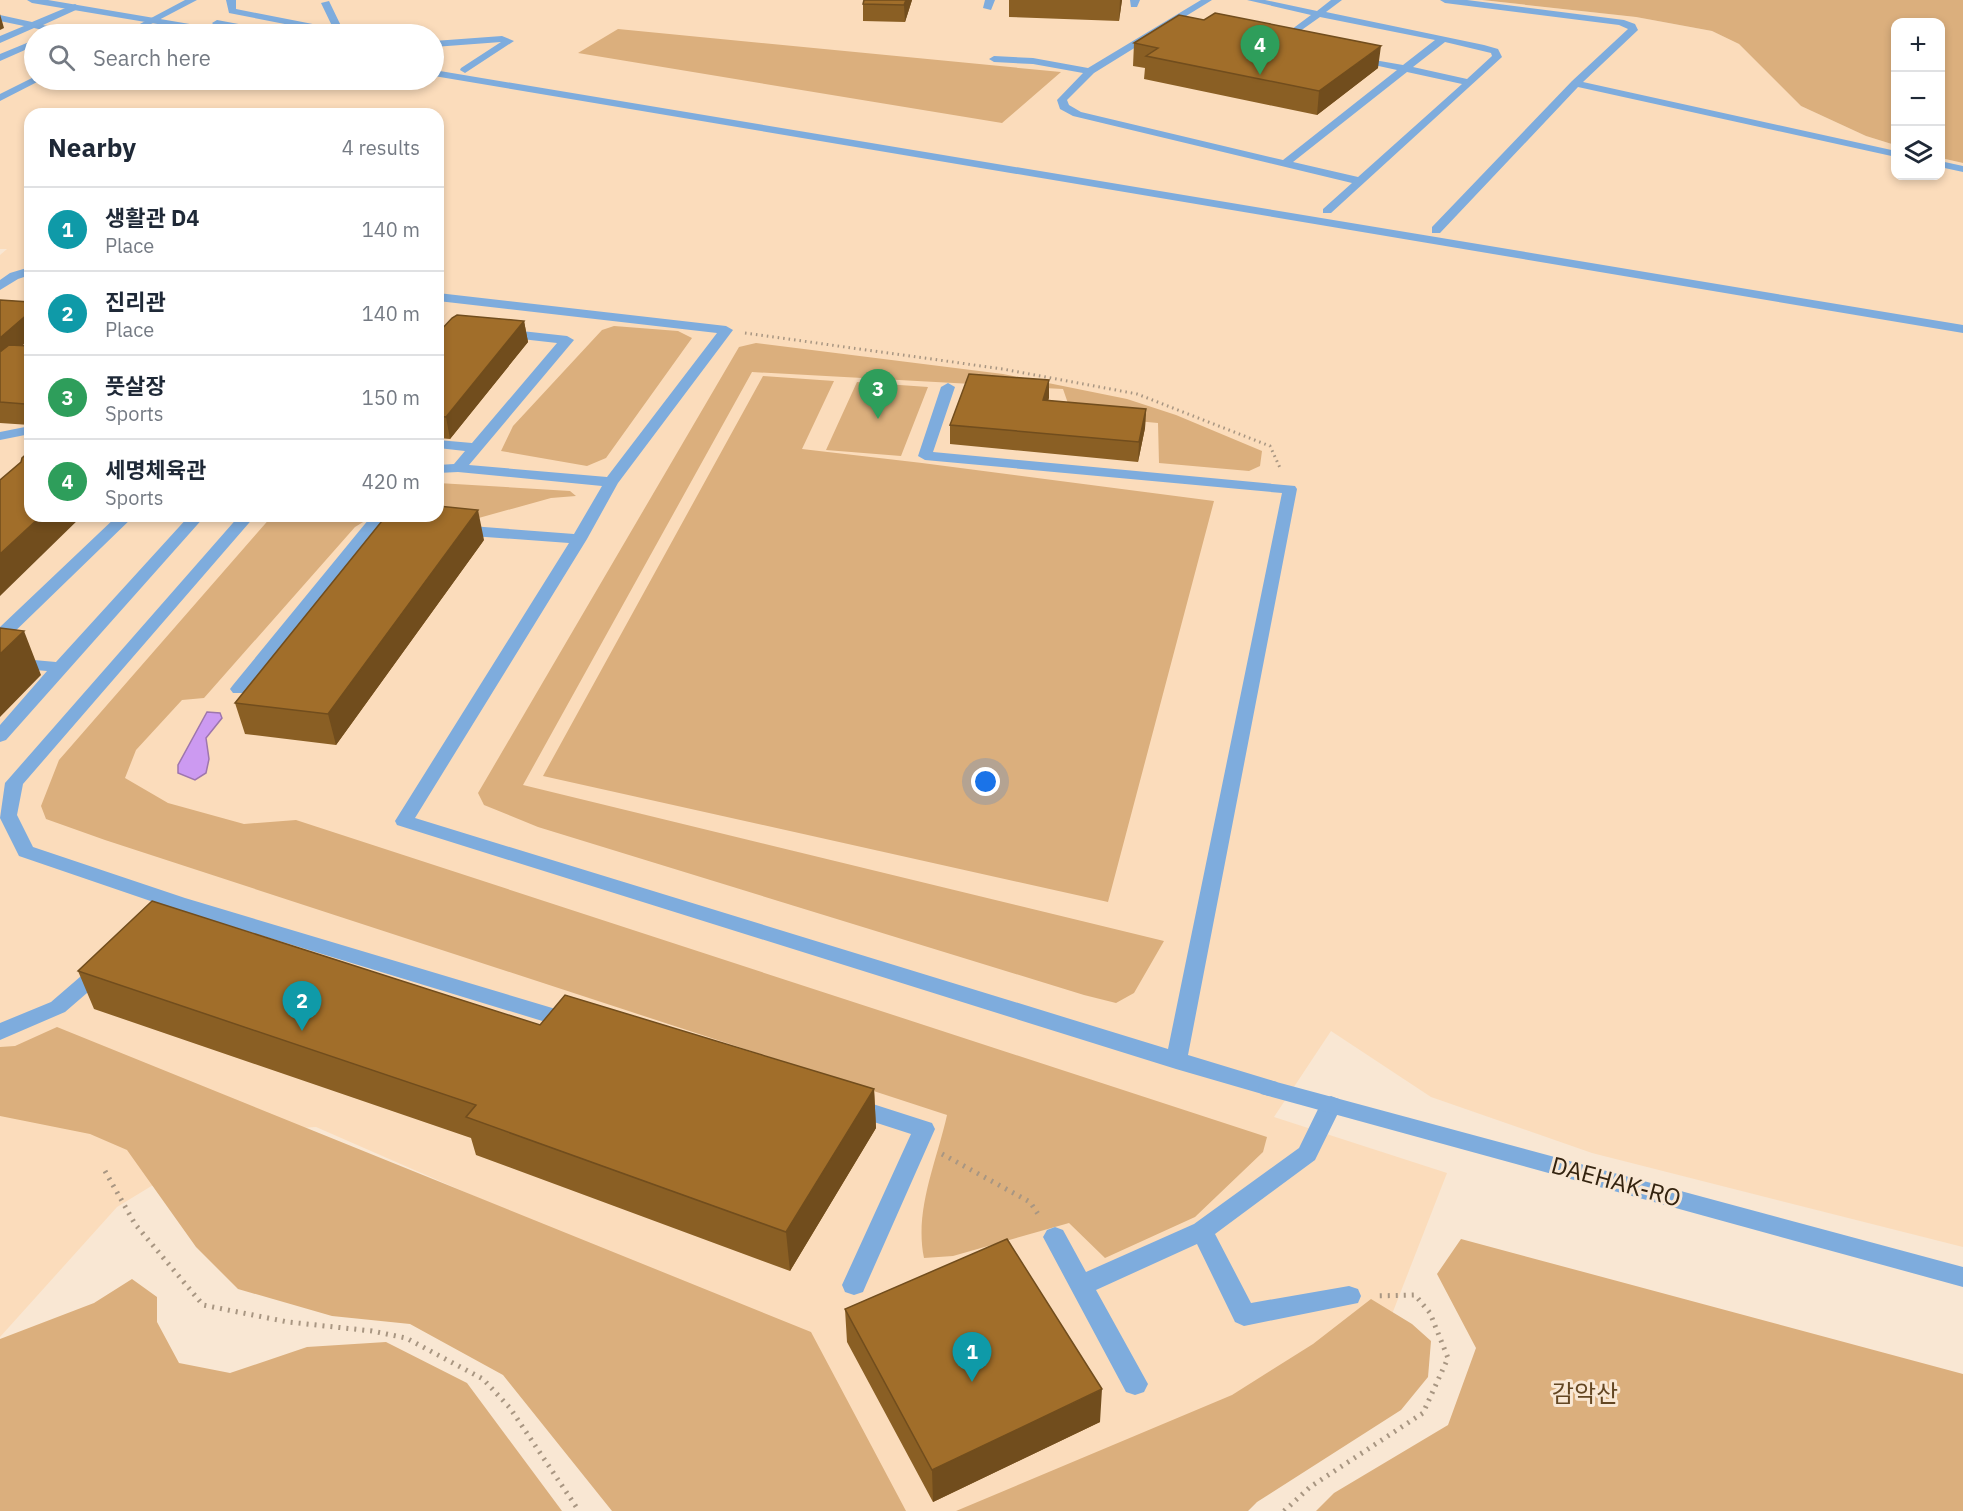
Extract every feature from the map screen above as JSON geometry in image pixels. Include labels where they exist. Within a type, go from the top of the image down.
[{"type":"street","points":[[32,0],[177,24]]},
{"type":"street","points":[[36,24],[92,0],[225,24]]},
{"type":"street","points":[[147,24],[192,0]]},
{"type":"street","points":[[231,0],[232,11],[294,24]]},
{"type":"street","points":[[1208,0],[1179,22],[1090,71],[1062,100],[1065,107],[1077,114],[1359,181]]},
{"type":"street","points":[[1251,0],[1495,51],[1497,57],[1317,221]]},
{"type":"street","points":[[1290,45],[1274,42],[1337,0]]},
{"type":"street","points":[[1436,230],[1576,83],[1633,30],[1632,26],[1621,22],[1445,0]]},
{"type":"street","points":[[326,3],[337,24]]},
{"type":"street","points":[[0,18],[29,24]]},
{"type":"street","points":[[0,40],[24,29]]},
{"type":"street","points":[[444,43],[502,39],[509,41],[460,74]]},
{"type":"street","points":[[1285,163],[1443,39]]},
{"type":"street","points":[[0,58],[24,47]]},
{"type":"street","points":[[1347,57],[1468,82]]},
{"type":"street","points":[[994,59],[1033,61],[1090,71]]},
{"type":"street","points":[[444,68],[460,74],[845,142],[1317,221],[1963,317]]},
{"type":"street","points":[[444,73],[858,133],[1327,211],[1436,230],[1613,266],[1963,329]]},
{"type":"street","points":[[1576,83],[1891,153]]},
{"type":"street","points":[[0,98],[24,86]]},
{"type":"street","points":[[845,142],[858,133]]},
{"type":"street","points":[[1945,165],[1963,169]]},
{"type":"street","points":[[0,286],[14,276],[24,273]]},
{"type":"street","points":[[444,298],[579,328]]},
{"type":"street","points":[[458,468],[579,328]]},
{"type":"street","points":[[485,332],[579,328],[726,330]]},
{"type":"street","points":[[441,528],[579,539],[611,483],[726,330]]},
{"type":"street","points":[[948,387],[925,456],[1290,489],[1176,1061]]},
{"type":"street","points":[[0,436],[24,431]]},
{"type":"street","points":[[444,444],[474,447]]},
{"type":"street","points":[[444,469],[458,468],[611,483]]},
{"type":"street","points":[[0,636],[120,522]]},
{"type":"street","points":[[0,736],[192,522]]},
{"type":"street","points":[[242,522],[14,783],[8,815],[26,851],[178,903],[591,1028]]},
{"type":"street","points":[[239,689],[374,522],[419,526]]},
{"type":"street","name":"DAEHAK-RO","points":[[579,539],[404,821],[1176,1061],[1963,1277]]},
{"type":"street","points":[[0,616],[19,618]]},
{"type":"street","points":[[0,662],[60,667]]},
{"type":"street","points":[[161,918],[178,903]]},
{"type":"street","points":[[0,1032],[58,1007],[118,955]]},
{"type":"street","points":[[832,1101],[924,1128],[854,1285]]},
{"type":"street","points":[[1082,1285],[1202,1231],[1307,1154],[1331,1105]]},
{"type":"street","points":[[1202,1231],[1244,1315],[1349,1296]]},
{"type":"street","points":[[1055,1237],[1135,1384]]},
{"type":"path","points":[[726,330],[1003,369],[1137,394],[1270,446],[1290,489]]},
{"type":"path","points":[[944,1155],[1030,1202],[1055,1237]]},
{"type":"path","points":[[105,1171],[135,1224],[203,1305],[288,1322],[372,1331],[406,1338],[483,1379],[510,1408],[579,1511]]},
{"type":"path","points":[[1284,1511],[1310,1487],[1424,1413],[1448,1358],[1430,1313],[1415,1295],[1349,1296]]},
{"type":"shaded area","points":[[0,0],[1482,0],[1636,17],[1712,31],[1739,44],[1801,106],[1866,136],[1891,144],[1891,180],[1945,180],[1945,159],[1963,163],[1963,1247],[1592,1153],[1431,1097],[1331,1031],[1274,1117],[1447,1173],[1366,1381],[1101,1511],[860,1511],[772,1326],[316,1127],[240,1132],[117,1207],[0,1337],[0,255],[7,249],[0,249]]},
{"type":"shaded area","points":[[207,712],[220,713],[222,718],[206,738],[209,759],[206,773],[195,780],[178,773],[178,765]]},
{"type":"green space","points":[[1482,0],[1963,0],[1963,163],[1945,159],[1945,18],[1891,18],[1891,144],[1866,136],[1801,106],[1739,44],[1712,31],[1636,17]]},
{"type":"green space","points":[[618,29],[1061,72],[1002,123],[578,53]]},
{"type":"green space","points":[[614,326],[678,331],[692,338],[606,458],[587,466],[501,451],[513,426],[602,330]]},
{"type":"green space","points":[[756,343],[1003,374],[1127,399],[1176,415],[1262,451],[1260,466],[1249,471],[1159,463],[1158,423],[1072,415],[1063,389],[752,372],[523,785],[1164,941],[1134,993],[1116,1003],[1084,995],[538,827],[484,805],[478,793],[739,347]]},
{"type":"green space","points":[[763,376],[834,381],[802,449],[1214,501],[1108,902],[543,776]]},
{"type":"green space","points":[[857,382],[928,387],[901,456],[826,450]]},
{"type":"green space","points":[[444,483],[570,491],[576,496],[551,498],[475,519],[444,516]]},
{"type":"green space","points":[[267,522],[363,522],[355,527],[204,698],[182,700],[136,750],[125,778],[168,803],[244,824],[296,820],[1267,1137],[1263,1152],[1195,1217],[1105,1258],[1069,1223],[953,1256],[924,1258],[922,1222],[924,1204],[947,1115],[46,819],[41,806],[59,760]]},
{"type":"green space","points":[[57,1027],[811,1332],[906,1511],[612,1511],[503,1375],[410,1324],[332,1316],[238,1289],[196,1247],[127,1150],[90,1134],[0,1116],[0,1047],[15,1046]]},
{"type":"green space","name":"감악산","points":[[1461,1239],[1963,1374],[1963,1511],[1316,1511],[1334,1493],[1448,1425],[1476,1348],[1437,1274]]},
{"type":"green space","points":[[132,1279],[157,1297],[157,1322],[179,1363],[230,1373],[307,1347],[386,1342],[467,1383],[562,1511],[0,1511],[0,1339],[94,1303]]},
{"type":"green space","points":[[1371,1299],[1412,1324],[1431,1341],[1428,1377],[1401,1410],[1257,1502],[1248,1511],[956,1511],[1232,1395],[1313,1344]]},
{"type":"building","points":[[864,0],[906,0],[904,5],[863,4]]},
{"type":"building","points":[[1215,13],[1381,46],[1319,91],[1146,56],[1158,48],[1134,43],[1179,15],[1204,20]]},
{"type":"building","points":[[0,300],[24,302],[24,317],[0,338]]},
{"type":"building","points":[[457,315],[524,321],[446,417],[444,417],[444,327]]},
{"type":"building","points":[[9,345],[24,346],[24,404],[0,402],[0,352]]},
{"type":"building","points":[[969,374],[1049,380],[1043,400],[1146,409],[1139,442],[950,425]]},
{"type":"building","points":[[24,456],[24,522],[35,522],[0,554],[0,480],[21,462]]},
{"type":"building","points":[[444,507],[478,510],[328,714],[235,703],[381,522],[444,522]]},
{"type":"building","points":[[0,628],[24,631],[0,654]]},
{"type":"building","points":[[152,901],[540,1025],[565,995],[874,1089],[786,1232],[466,1117],[476,1105],[78,971]]},
{"type":"building","points":[[1007,1239],[1102,1389],[932,1470],[845,1309]]},
{"type":"place","name":"세명체육관","points":[[1260,75]]},
{"type":"place","name":"풋살장","points":[[878,419]]},
{"type":"place","name":"진리관","points":[[302,1031]]},
{"type":"place","name":"생활관 D4","points":[[972,1382]]}]
